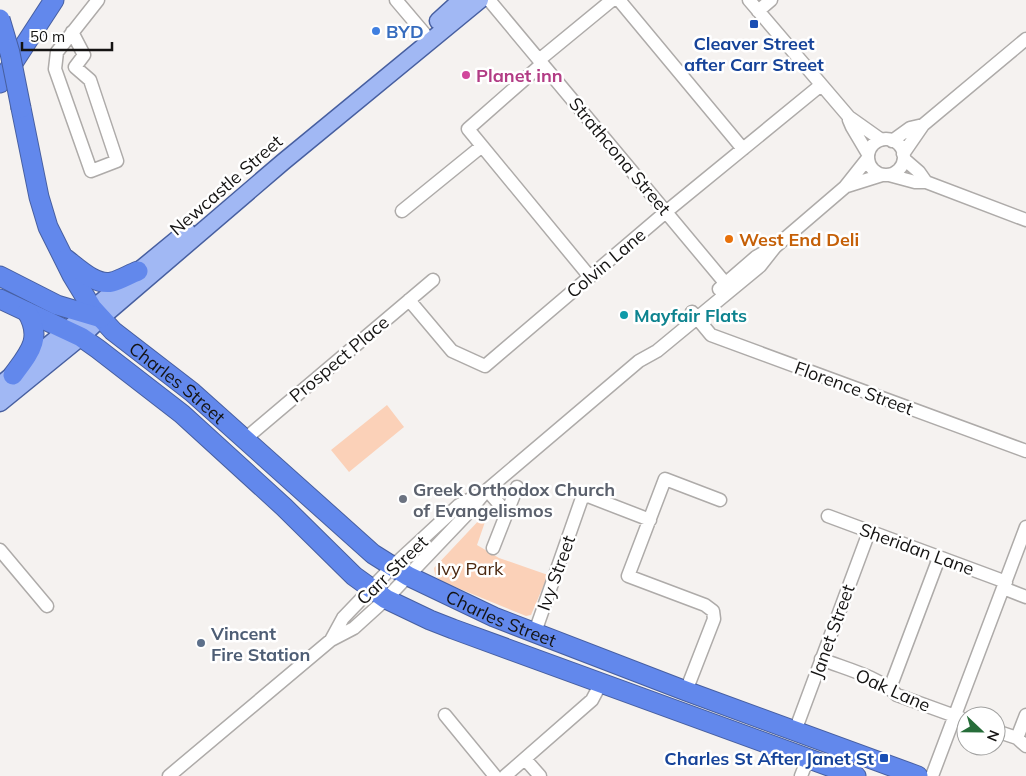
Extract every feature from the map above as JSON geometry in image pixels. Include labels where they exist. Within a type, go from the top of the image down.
[{"type":"highway","points":[[0,82],[52,3]]},
{"type":"highway","points":[[0,19],[10,53],[39,197],[83,322]]},
{"type":"highway","points":[[61,256],[94,279],[104,282],[112,283],[138,271]]},
{"type":"highway","points":[[0,276],[57,305],[83,322]]},
{"type":"highway","points":[[0,299],[27,312],[83,322]]},
{"type":"highway","points":[[6,380],[31,349],[34,337],[34,324],[27,312]]},
{"type":"highway","name":"Charles Street","points":[[83,322],[113,331],[192,392],[335,522],[373,554],[400,572],[494,617],[686,691],[918,776]]},
{"type":"highway","name":"Charles Street","points":[[83,322],[98,349],[182,414],[284,507],[354,576],[379,594],[438,623],[856,776]]},
{"type":"main road","name":"Newcastle Street","points":[[6,380],[83,322],[284,162],[426,37],[461,0]]},
{"type":"main road","name":"Newcastle Street","points":[[0,403],[138,271],[426,37],[480,0]]},
{"type":"street","points":[[72,32],[84,55],[75,67],[90,80],[117,161],[91,171],[55,69],[57,52],[72,32],[98,0]]},
{"type":"street","points":[[396,0],[426,37]]},
{"type":"street","name":"Strathcona Street","points":[[489,0],[728,286]]},
{"type":"street","points":[[590,277],[468,130],[541,62],[612,0]]},
{"type":"street","points":[[619,0],[743,150]]},
{"type":"street","points":[[749,0],[849,118],[886,140],[898,144],[904,156],[926,182]]},
{"type":"street","points":[[758,11],[771,0]]},
{"type":"street","points":[[886,175],[899,170],[904,156],[923,125],[1026,39]]},
{"type":"street","name":"Colvin Lane","points":[[408,300],[452,351],[485,366],[821,85]]},
{"type":"street","points":[[849,118],[852,128],[874,170],[915,182],[926,182],[1026,220]]},
{"type":"street","points":[[868,156],[871,148],[910,128],[923,125]]},
{"type":"street","points":[[402,212],[482,146]]},
{"type":"street","name":"Carr Street","points":[[169,776],[330,640],[354,628],[379,594],[400,572],[466,515],[487,490],[640,361],[654,343],[694,315],[728,286],[756,257],[775,247],[845,187],[868,156]]},
{"type":"street","name":"Carr Street","points":[[845,187],[886,175]]},
{"type":"street","name":"Prospect Place","points":[[245,439],[432,280]]},
{"type":"street","name":"Florence Street","points":[[694,315],[711,335],[1026,451]]},
{"type":"street","points":[[686,691],[714,619],[713,611],[705,605],[628,576],[665,478],[720,500]]},
{"type":"street","points":[[493,548],[517,486]]},
{"type":"street","points":[[487,490],[506,513]]},
{"type":"street","name":"Ivy Street","points":[[535,632],[582,498],[588,496],[650,520]]},
{"type":"street","name":"Sheridan Lane","points":[[828,516],[938,558],[1026,596]]},
{"type":"street","points":[[964,706],[1004,585],[1026,527]]},
{"type":"street","name":"Janet Street","points":[[795,730],[869,532]]},
{"type":"street","points":[[0,550],[46,606]]},
{"type":"street","points":[[890,688],[938,558]]},
{"type":"street","name":"Oak Lane","points":[[821,659],[880,682],[897,695],[956,717]]},
{"type":"street","points":[[505,776],[592,700],[600,683]]},
{"type":"street","points":[[1006,735],[1022,742],[1026,714]]},
{"type":"street","points":[[445,715],[495,776]]},
{"type":"street","points":[[932,776],[956,726]]},
{"type":"street","points":[[801,776],[808,758]]},
{"type":"street","points":[[525,759],[540,776]]},
{"type":"green space","points":[[387,405],[404,427],[349,472],[331,450]]},
{"type":"green space","name":"Ivy Park","points":[[483,516],[486,519],[477,545],[499,558],[548,575],[531,615],[526,616],[443,582],[435,575],[434,568]]},
{"type":"place","name":"Cleaver Street after Carr Street","points":[[754,24]]},
{"type":"place","name":"BYD","points":[[376,31]]},
{"type":"place","name":"Planet inn","points":[[466,75]]},
{"type":"place","name":"West End Deli","points":[[729,239]]},
{"type":"place","name":"Mayfair Flats","points":[[624,315]]},
{"type":"place","name":"Greek Orthodox Church of Evangelismos","points":[[403,499]]},
{"type":"place","name":"Vincent Fire Station","points":[[201,643]]},
{"type":"place","name":"Charles St After Janet St","points":[[884,758]]}]
